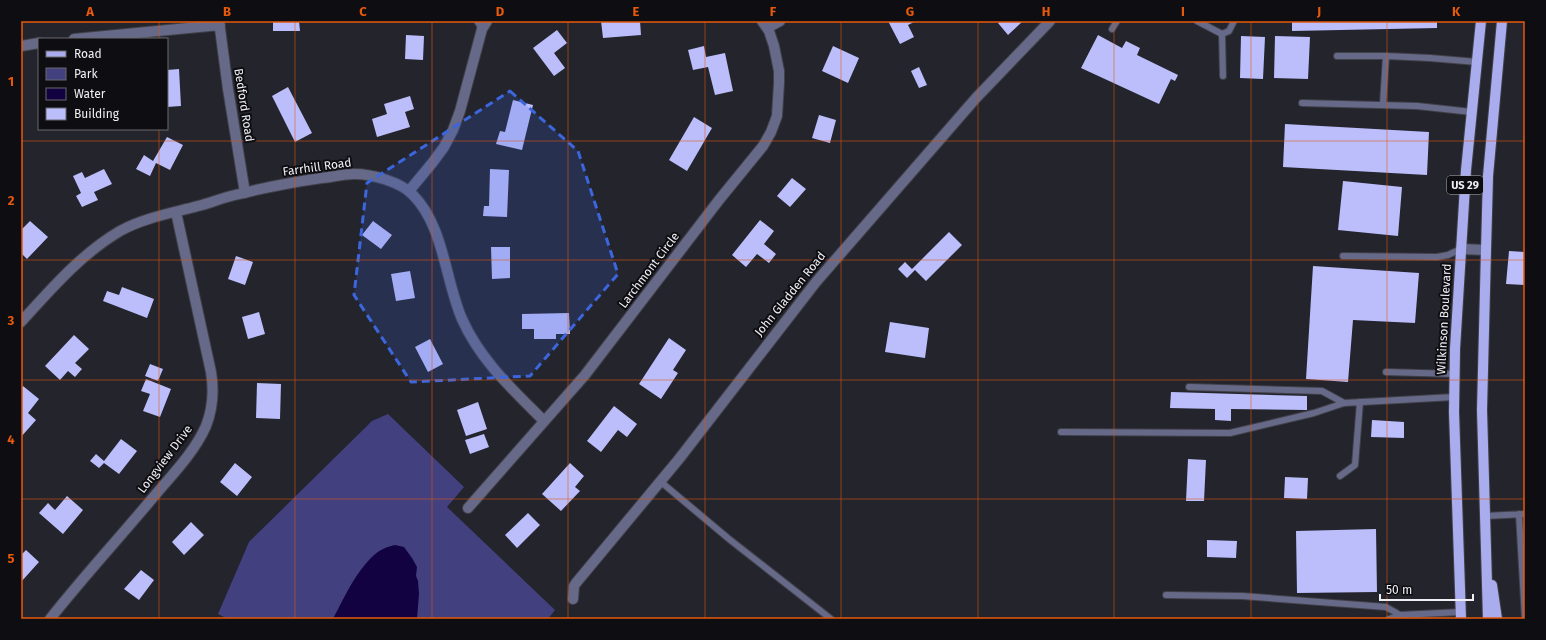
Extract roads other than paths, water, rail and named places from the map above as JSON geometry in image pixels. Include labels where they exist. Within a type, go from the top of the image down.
[{"type":"main road","name":"Wilkinson Boulevard","points":[[1461,616],[1454,397],[1460,249],[1481,21]]},
{"type":"main road","name":"US 29","points":[[1488,619],[1482,410],[1488,176],[1502,21]]},
{"type":"main road","points":[[1486,534],[1497,619]]},
{"type":"street","points":[[765,24],[780,21]]},
{"type":"street","name":"John Gladden Road","points":[[573,599],[572,596],[576,583],[661,482],[816,282],[976,98],[1050,21]]},
{"type":"street","points":[[83,38],[220,23]]},
{"type":"street","name":"Bedford Road","points":[[220,23],[228,89],[245,193]]},
{"type":"street","points":[[409,191],[444,147],[453,130],[460,111],[482,24]]},
{"type":"street","name":"Larchmont Circle","points":[[468,508],[585,375],[719,200],[763,146],[772,132],[776,116],[779,83],[774,46],[765,24]]},
{"type":"street","points":[[21,46],[38,43]]},
{"type":"street","name":"Farrhill Road","points":[[21,322],[72,268],[112,236],[128,227],[245,193],[312,180],[353,174],[382,179],[409,191],[424,207],[432,222],[458,310],[473,340],[482,354],[506,384],[544,420]]},
{"type":"street","name":"Longview Drive","points":[[50,619],[79,582],[178,468],[196,443],[210,414],[213,388],[211,372],[176,212]]},
{"type":"street","points":[[1460,249],[1486,250]]},
{"type":"lane","points":[[1112,29],[1116,21]]},
{"type":"lane","points":[[1197,21],[1222,34]]},
{"type":"lane","points":[[1222,34],[1229,31],[1234,21]]},
{"type":"lane","points":[[1222,34],[1223,76]]},
{"type":"lane","points":[[1336,56],[1386,56],[1477,62]]},
{"type":"lane","points":[[1383,104],[1386,56]]},
{"type":"lane","points":[[1302,103],[1383,104],[1472,112]]},
{"type":"lane","points":[[1343,256],[1436,257],[1460,249]]},
{"type":"lane","points":[[1386,372],[1455,374]]},
{"type":"lane","points":[[1189,386],[1322,391],[1344,403]]},
{"type":"lane","points":[[1061,432],[1230,433],[1314,413],[1344,403],[1454,397]]},
{"type":"lane","points":[[1340,476],[1355,464],[1360,402]]},
{"type":"lane","points":[[661,482],[729,539],[832,619]]},
{"type":"lane","points":[[1485,516],[1522,514],[1525,619]]},
{"type":"lane","points":[[1166,595],[1242,596],[1386,606],[1400,615]]},
{"type":"lane","points":[[1389,619],[1400,615],[1461,616]]},
{"type":"water","points":[[395,545],[404,547],[417,567],[416,576],[419,594],[417,619],[333,619],[360,570],[375,554],[387,547]]}]
